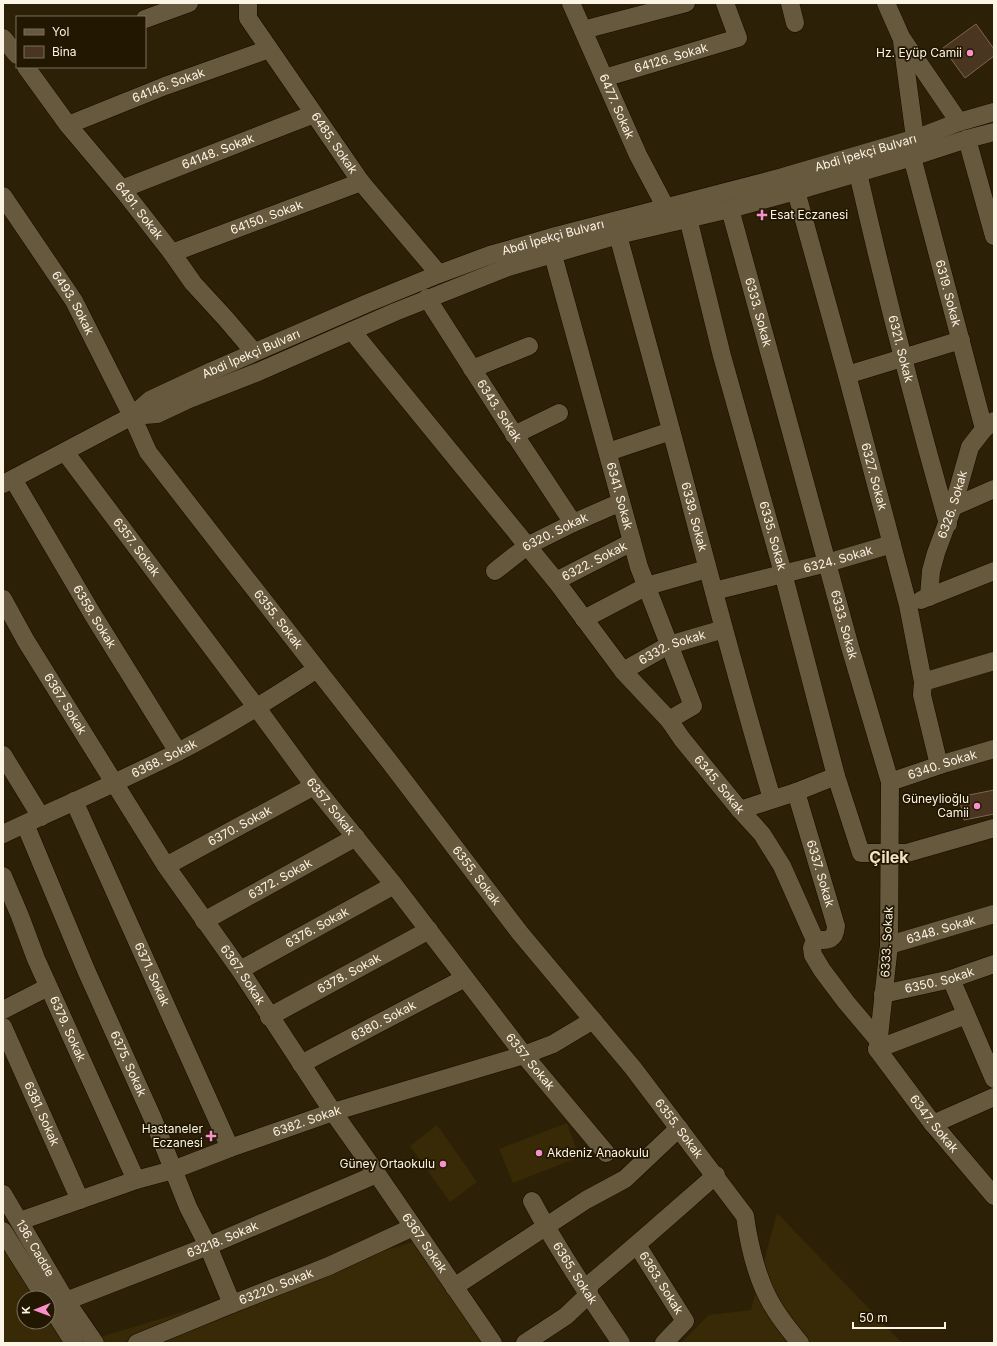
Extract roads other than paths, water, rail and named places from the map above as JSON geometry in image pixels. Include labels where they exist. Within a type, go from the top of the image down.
[{"type":"street","points":[[146,19],[189,3]]},
{"type":"street","name":"6485. Sokak","points":[[248,3],[248,18],[361,182],[439,274]]},
{"type":"street","name":"6477. Sokak","points":[[571,3],[638,154],[666,208]]},
{"type":"street","points":[[583,30],[686,3]]},
{"type":"street","name":"64126. Sokak","points":[[604,78],[738,38],[725,3]]},
{"type":"street","points":[[790,3],[795,22]]},
{"type":"street","points":[[886,3],[901,36],[959,122]]},
{"type":"street","points":[[901,36],[915,138]]},
{"type":"street","points":[[3,38],[16,55]]},
{"type":"street","name":"64146. Sokak","points":[[68,125],[165,86],[269,48]]},
{"type":"street","name":"6491. Sokak","points":[[27,68],[68,125],[122,189],[172,253],[193,283],[254,352]]},
{"type":"street","name":"Abdi İpekçi Bulvarı","points":[[8,481],[132,416],[150,400],[254,352],[439,274],[490,255],[783,178],[915,138],[959,122],[994,112]]},
{"type":"street","name":"64148. Sokak","points":[[122,189],[314,114]]},
{"type":"street","name":"Abdi İpekçi Bulvarı","points":[[132,416],[157,414],[189,399],[258,372],[427,298],[508,267],[618,235],[730,209],[796,191],[994,132]]},
{"type":"street","points":[[967,139],[994,236]]},
{"type":"street","name":"6319. Sokak","points":[[912,157],[961,340],[989,425]]},
{"type":"street","name":"6321. Sokak","points":[[858,173],[903,359],[948,524]]},
{"type":"street","name":"64150. Sokak","points":[[172,253],[361,182]]},
{"type":"street","name":"6327. Sokak","points":[[796,191],[908,605],[923,682],[922,695],[939,765]]},
{"type":"street","name":"6493. Sokak","points":[[3,196],[74,301],[132,416]]},
{"type":"street","name":"6333. Sokak","points":[[730,209],[850,647],[890,782],[888,945],[878,1044]]},
{"type":"street","name":"6335. Sokak","points":[[688,218],[722,356],[783,573],[836,776],[861,853],[890,854]]},
{"type":"street","name":"6339. Sokak","points":[[618,235],[707,569],[772,799]]},
{"type":"street","name":"6341. Sokak","points":[[553,255],[639,567],[693,706],[669,720]]},
{"type":"street","name":"6343. Sokak","points":[[427,298],[514,435],[573,523]]},
{"type":"street","name":"6345. Sokak","points":[[352,331],[556,581],[623,671],[669,720],[682,739],[740,810],[762,834],[782,866],[815,940],[812,948],[813,955],[822,970],[878,1044]]},
{"type":"street","points":[[847,375],[961,340]]},
{"type":"street","points":[[472,369],[529,346]]},
{"type":"street","points":[[514,435],[559,412]]},
{"type":"street","name":"6355. Sokak","points":[[132,416],[148,452],[389,761],[520,933],[633,1068],[716,1175],[745,1216],[748,1233],[762,1283],[773,1307],[800,1343]]},
{"type":"street","name":"6326. Sokak","points":[[929,597],[931,571],[936,553],[948,524],[970,446],[989,425]]},
{"type":"street","points":[[608,452],[670,431]]},
{"type":"street","name":"6357. Sokak","points":[[65,452],[314,786],[394,885],[524,1055],[606,1152]]},
{"type":"street","name":"6359. Sokak","points":[[8,481],[94,615],[178,752]]},
{"type":"street","points":[[953,507],[994,488]]},
{"type":"street","name":"6320. Sokak","points":[[496,572],[527,546],[573,523],[621,502]]},
{"type":"street","name":"6322. Sokak","points":[[556,581],[632,542]]},
{"type":"street","name":"6324. Sokak","points":[[714,591],[827,563],[892,544]]},
{"type":"street","points":[[584,619],[647,586],[707,569]]},
{"type":"street","points":[[908,605],[994,571]]},
{"type":"street","name":"6367. Sokak","points":[[3,599],[26,641],[166,866],[240,970],[269,1017],[332,1112],[377,1174],[493,1343]]},
{"type":"street","name":"6332. Sokak","points":[[623,671],[669,645],[724,629]]},
{"type":"street","points":[[923,682],[994,661]]},
{"type":"street","name":"6368. Sokak","points":[[3,834],[115,784],[178,752],[257,708],[317,669]]},
{"type":"street","name":"6340. Sokak","points":[[890,782],[939,765],[994,749]]},
{"type":"street","points":[[3,755],[41,817]]},
{"type":"street","points":[[740,810],[796,792],[836,776]]},
{"type":"street","name":"6370. Sokak","points":[[166,866],[314,786]]},
{"type":"street","name":"6337. Sokak","points":[[796,792],[836,926],[836,933],[833,937],[828,940],[815,940]]},
{"type":"street","name":"6371. Sokak","points":[[74,801],[230,1148]]},
{"type":"street","name":"6375. Sokak","points":[[24,824],[86,970],[153,1119],[188,1207],[208,1246],[232,1304]]},
{"type":"street","points":[[890,854],[907,853],[994,828]]},
{"type":"street","name":"6372. Sokak","points":[[204,921],[356,837]]},
{"type":"street","name":"6379. Sokak","points":[[3,876],[48,987],[136,1180]]},
{"type":"street","name":"6376. Sokak","points":[[240,970],[394,885]]},
{"type":"street","name":"6348. Sokak","points":[[888,945],[994,914]]},
{"type":"street","name":"6378. Sokak","points":[[269,1017],[429,930]]},
{"type":"street","name":"6350. Sokak","points":[[883,994],[951,979],[994,964]]},
{"type":"street","name":"6380. Sokak","points":[[301,1064],[465,978]]},
{"type":"street","points":[[951,979],[994,1079]]},
{"type":"street","points":[[3,1010],[48,987]]},
{"type":"street","points":[[878,1044],[966,1015]]},
{"type":"street","name":"6382. Sokak","points":[[20,1221],[136,1180],[173,1170],[332,1112],[524,1055],[553,1044],[593,1020]]},
{"type":"street","name":"6381. Sokak","points":[[3,1027],[80,1200]]},
{"type":"street","name":"6347. Sokak","points":[[878,1044],[933,1124],[994,1196]]},
{"type":"street","points":[[933,1124],[994,1097]]},
{"type":"street","points":[[454,1287],[586,1200],[625,1179],[679,1128]]},
{"type":"street","name":"63218. Sokak","points":[[66,1301],[208,1246],[377,1174]]},
{"type":"street","points":[[525,1343],[566,1316],[588,1295],[590,1284],[637,1245],[716,1175]]},
{"type":"street","name":"136. Cadde","points":[[3,1194],[66,1301],[95,1343]]},
{"type":"street","name":"6365. Sokak","points":[[532,1201],[588,1295],[621,1343]]},
{"type":"street","name":"63220. Sokak","points":[[137,1343],[329,1266],[413,1228]]},
{"type":"street","name":"136. Cadde","points":[[3,1231],[40,1290]]},
{"type":"street","name":"6363. Sokak","points":[[637,1245],[685,1321],[664,1343]]},
{"type":"street","points":[[56,1315],[74,1343]]},
{"type":"place","name":"Hz. Eyüp Camii","points":[[970,53]]},
{"type":"place","name":"Esat Eczanesi","points":[[762,215]]},
{"type":"place","name":"Güneylioğlu Camii","points":[[977,806]]},
{"type":"place","name":"Hastaneler Eczanesi","points":[[211,1136]]},
{"type":"place","name":"Akdeniz Anaokulu","points":[[539,1153]]},
{"type":"place","name":"Güney Ortaokulu","points":[[443,1164]]},
{"type":"district","name":"Çilek","points":[[889,857]]}]
